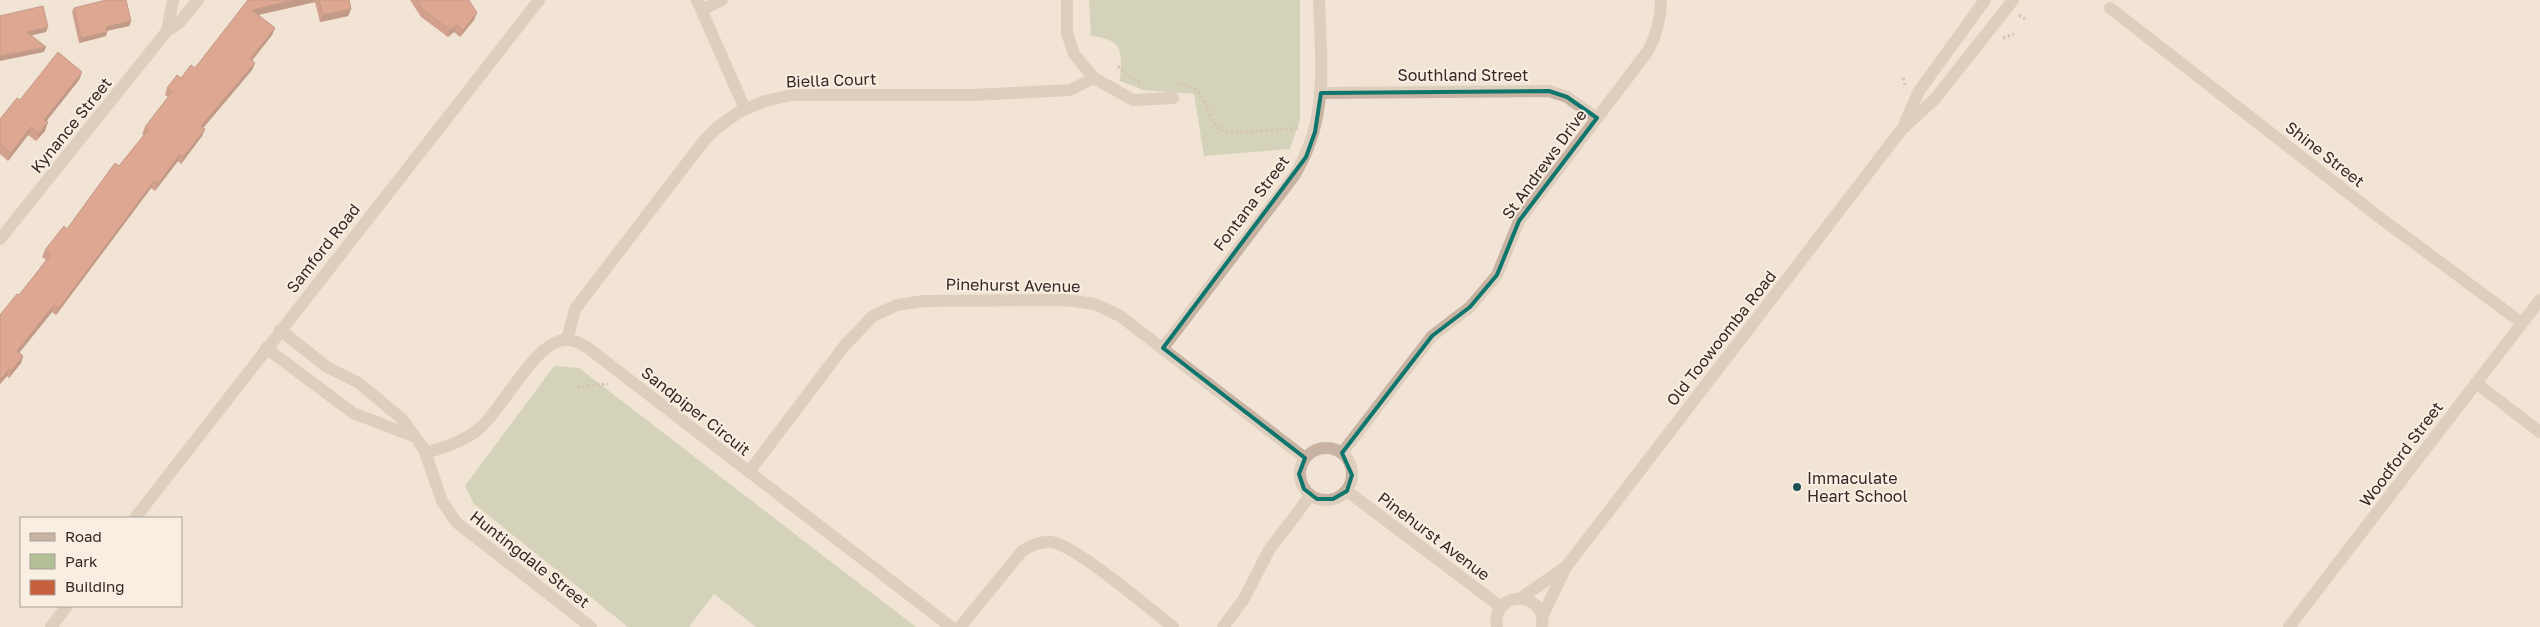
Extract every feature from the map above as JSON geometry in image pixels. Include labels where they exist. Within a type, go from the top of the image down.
[{"type":"street","points":[[167,31],[173,0]]},
{"type":"street","name":"Samford Road","points":[[136,517],[539,0]]},
{"type":"street","points":[[722,0],[699,5],[746,109]]},
{"type":"street","points":[[1067,0],[1068,33],[1074,54],[1094,78],[1133,100],[1174,98]]},
{"type":"street","name":"Fontana Street","points":[[1163,348],[1306,157],[1315,132],[1321,93],[1319,0]]},
{"type":"street","name":"St Andrews Drive","points":[[1342,453],[1432,336],[1470,308],[1497,275],[1519,222],[1648,52],[1656,36],[1661,16],[1661,0]]},
{"type":"street","name":"Old Toowoomba Road","points":[[1902,129],[1919,91],[1985,0]]},
{"type":"street","name":"Old Toowoomba Road","points":[[1542,622],[1566,567],[1902,129],[1935,99],[2013,0]]},
{"type":"street","name":"Kynance Street","points":[[0,239],[167,31],[179,23],[195,2]]},
{"type":"street","name":"Shine Street","points":[[2110,4],[2124,19],[2522,323]]},
{"type":"street","name":"Biella Court","points":[[567,340],[575,308],[699,147],[718,127],[746,109],[777,98],[799,94],[973,95],[1070,90],[1094,78]]},
{"type":"street","name":"Southland Street","points":[[1321,93],[1549,90],[1567,97],[1597,118]]},
{"type":"street","name":"Woodford Street","points":[[2289,627],[2540,300]]},
{"type":"street","name":"Pinehurst Avenue","points":[[749,472],[845,344],[873,316],[897,304],[924,301],[1080,301],[1108,309],[1163,348],[1305,458]]},
{"type":"street","name":"Huntingdale Street","points":[[280,330],[327,367],[365,388],[402,419],[426,453],[442,502],[456,522],[591,627]]},
{"type":"street","points":[[426,453],[460,441],[480,428],[544,349],[555,342],[567,340]]},
{"type":"street","name":"Sandpiper Circuit","points":[[567,340],[588,348],[951,627]]},
{"type":"street","points":[[266,348],[353,413],[413,436]]},
{"type":"street","points":[[2476,383],[2540,432]]},
{"type":"street","points":[[1326,447],[1342,453],[1351,466],[1351,483],[1346,491],[1341,496],[1325,500],[1310,496],[1300,482],[1299,474],[1305,458],[1311,452],[1326,447]]},
{"type":"street","name":"Pinehurst Avenue","points":[[1346,491],[1501,607]]},
{"type":"street","points":[[1223,627],[1244,599],[1269,550],[1310,496]]},
{"type":"street","points":[[960,627],[1022,552],[1036,544],[1052,542],[1073,550],[1173,627]]},
{"type":"street","name":"Old Toowoomba Road","points":[[1501,607],[1510,600],[1521,598],[1566,567]]},
{"type":"street","points":[[1521,598],[1535,604],[1542,622]]},
{"type":"street","points":[[51,627],[66,607]]},
{"type":"street","points":[[1497,627],[1497,614],[1501,607]]},
{"type":"path","points":[[1118,66],[1124,74],[1144,84]]},
{"type":"path","points":[[1171,84],[1188,85],[1198,90],[1206,101],[1213,123],[1223,131],[1305,129]]},
{"type":"path","points":[[577,387],[608,384]]},
{"type":"highlighted area","points":[[1549,91],[1567,97],[1597,118],[1519,221],[1497,275],[1470,307],[1432,336],[1342,453],[1352,475],[1347,491],[1333,499],[1317,499],[1304,489],[1299,474],[1305,458],[1163,348],[1306,157],[1315,132],[1321,93]]},
{"type":"green space","points":[[1089,0],[1300,0],[1300,119],[1290,149],[1204,156],[1194,94],[1143,90],[1120,81],[1121,62],[1119,49],[1110,40],[1091,36]]},
{"type":"green space","points":[[554,366],[579,368],[916,627],[756,627],[714,594],[689,627],[628,627],[474,504],[465,486]]},
{"type":"building","points":[[106,0],[126,0],[131,21],[106,27],[107,32],[81,38],[74,8]]},
{"type":"building","points":[[248,0],[295,0],[252,10],[275,28],[250,59],[255,63],[201,126],[205,129],[183,157],[180,154],[158,184],[154,181],[59,308],[54,305],[17,351],[23,356],[11,371],[9,369],[0,380],[0,315],[17,294],[19,295],[51,255],[45,250],[64,226],[67,229],[115,163],[119,166],[148,130],[145,127],[172,92],[167,88],[177,75],[181,78],[191,65],[195,68]]},
{"type":"building","points":[[319,0],[349,0],[351,9],[323,15]]},
{"type":"building","points":[[417,0],[469,0],[477,13],[463,30],[457,25],[450,30],[423,10]]},
{"type":"building","points":[[43,6],[48,27],[27,32],[46,47],[0,56],[0,16]]},
{"type":"building","points":[[58,52],[82,72],[44,120],[48,122],[39,133],[31,127],[11,153],[0,144],[0,119],[17,98],[20,100]]},
{"type":"place","name":"Immaculate Heart School","points":[[1797,487]]}]
